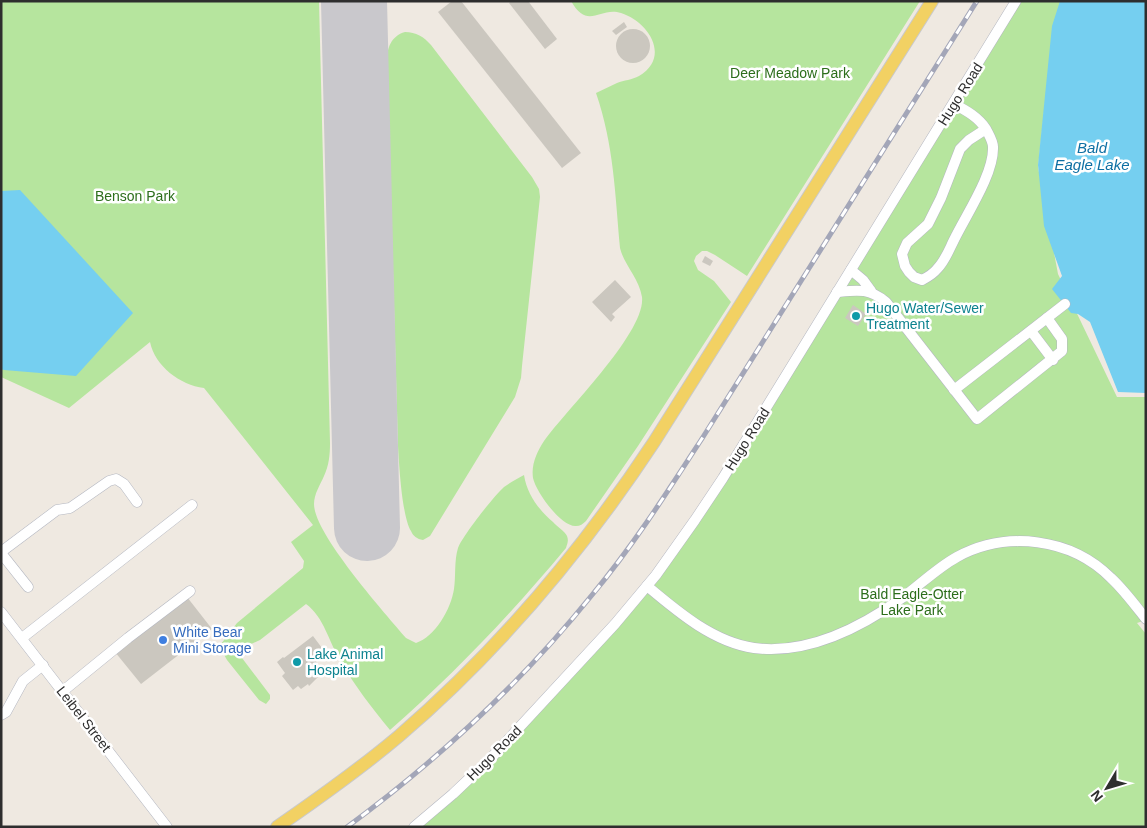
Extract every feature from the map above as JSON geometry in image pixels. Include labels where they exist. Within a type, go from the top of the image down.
[{"type":"main road","points":[[277,827],[372,758],[439,700],[518,620],[580,546],[646,454],[932,1]]},
{"type":"street","name":"Hugo Road","points":[[414,827],[492,757],[556,689],[647,586],[723,478],[1016,1]]},
{"type":"street","points":[[954,104],[982,122],[990,136],[993,146],[991,164],[975,201],[945,259],[930,277],[922,280],[914,277],[905,266],[902,254],[907,243],[928,224],[941,198],[960,150],[969,140],[986,130]]},
{"type":"street","points":[[851,270],[863,280],[871,291],[891,307],[977,419],[1062,351],[1062,339],[1047,318]]},
{"type":"street","points":[[837,292],[871,291]]},
{"type":"street","points":[[954,390],[1065,304]]},
{"type":"street","points":[[1030,331],[1053,360]]},
{"type":"street","points":[[28,587],[1,553],[56,510],[70,508],[109,481],[116,479],[124,484],[137,502]]},
{"type":"street","points":[[22,638],[192,506]]},
{"type":"street","points":[[647,586],[704,629],[721,638],[754,648],[791,648],[827,639],[868,619],[901,599],[946,564],[973,550],[993,544],[1027,541],[1063,548],[1095,564],[1111,577],[1146,618]]},
{"type":"street","points":[[63,691],[190,591]]},
{"type":"street","name":"Leibel Street","points":[[1,612],[167,827]]},
{"type":"street","points":[[1,715],[6,712],[23,681],[43,665]]},
{"type":"green space","name":"Benson Park","points":[[1,1],[319,1],[330,443],[327,468],[314,500],[317,517],[325,534],[352,573],[406,638],[416,643],[423,640],[436,629],[446,613],[454,589],[458,548],[472,525],[504,487],[524,475],[525,482],[534,501],[565,532],[568,539],[566,548],[525,596],[460,665],[390,730],[351,678],[336,653],[322,623],[306,604],[260,640],[241,651],[242,658],[270,695],[270,699],[266,704],[259,700],[222,651],[221,644],[237,623],[303,568],[304,561],[291,542],[313,525],[204,388],[186,383],[170,373],[157,359],[150,342],[69,408],[1,377]]},
{"type":"green space","name":"Deer Meadow Park","points":[[571,1],[920,1],[747,276],[707,251],[702,251],[696,256],[694,261],[698,270],[714,281],[731,302],[638,446],[586,521],[576,526],[563,521],[544,500],[535,484],[533,468],[537,454],[544,441],[619,350],[640,312],[642,297],[640,290],[620,248],[610,151],[607,132],[596,93],[617,83],[639,76],[649,68],[654,59],[655,50],[647,32],[631,18],[614,12],[594,16],[583,15]]},
{"type":"green space","name":"Bald Eagle-Otter Lake Park","points":[[1016,1],[1061,1],[1050,57],[1038,167],[1058,274],[1117,397],[1146,397],[1146,620],[1137,623],[1146,634],[1146,827],[414,827],[556,689],[695,520]]},
{"type":"green space","points":[[405,32],[420,36],[431,45],[532,177],[539,189],[540,197],[521,378],[515,397],[430,536],[423,540],[413,534],[405,514],[398,446],[387,61],[391,43],[396,36]]},
{"type":"water","name":"Bald Eagle Lake","points":[[1060,1],[1146,1],[1146,393],[1118,392],[1090,322],[1078,314],[1071,313],[1052,289],[1062,276],[1044,226],[1038,165],[1052,26]]},
{"type":"water","points":[[20,190],[133,313],[76,376],[1,369],[1,191]]},
{"type":"building","points":[[452,1],[461,1],[581,153],[562,168],[438,12]]},
{"type":"building","points":[[511,1],[528,1],[557,39],[545,49],[509,3]]},
{"type":"building","points":[[624,22],[627,27],[616,35],[612,31]]},
{"type":"building","points":[[633,29],[640,30],[645,34],[649,39],[649,53],[645,58],[640,62],[633,63],[626,62],[621,58],[617,53],[616,46],[617,39],[621,34],[626,30]]},
{"type":"building","points":[[705,256],[713,261],[710,266],[702,262]]},
{"type":"building","points":[[615,280],[631,297],[612,314],[615,317],[611,322],[592,302]]},
{"type":"building","name":"Hugo Water/Sewer Treatment","points":[[853,305],[866,314],[858,326],[845,318]]},
{"type":"building","name":"White Bear Mini Storage","points":[[187,597],[212,629],[141,684],[115,652]]},
{"type":"building","name":"Lake Animal Hospital","points":[[313,636],[322,648],[312,657],[322,673],[309,686],[308,684],[301,689],[298,686],[293,690],[282,676],[285,673],[277,662]]},
{"type":"runway","points":[[354,1],[367,528]]},
{"type":"railway","points":[[347,827],[414,775],[477,719],[537,659],[622,557],[703,437],[977,1]]},
{"type":"place","name":"Hugo Water/Sewer Treatment","points":[[856,316]]},
{"type":"place","name":"White Bear Mini Storage","points":[[163,640]]},
{"type":"place","name":"Lake Animal Hospital","points":[[297,662]]}]
